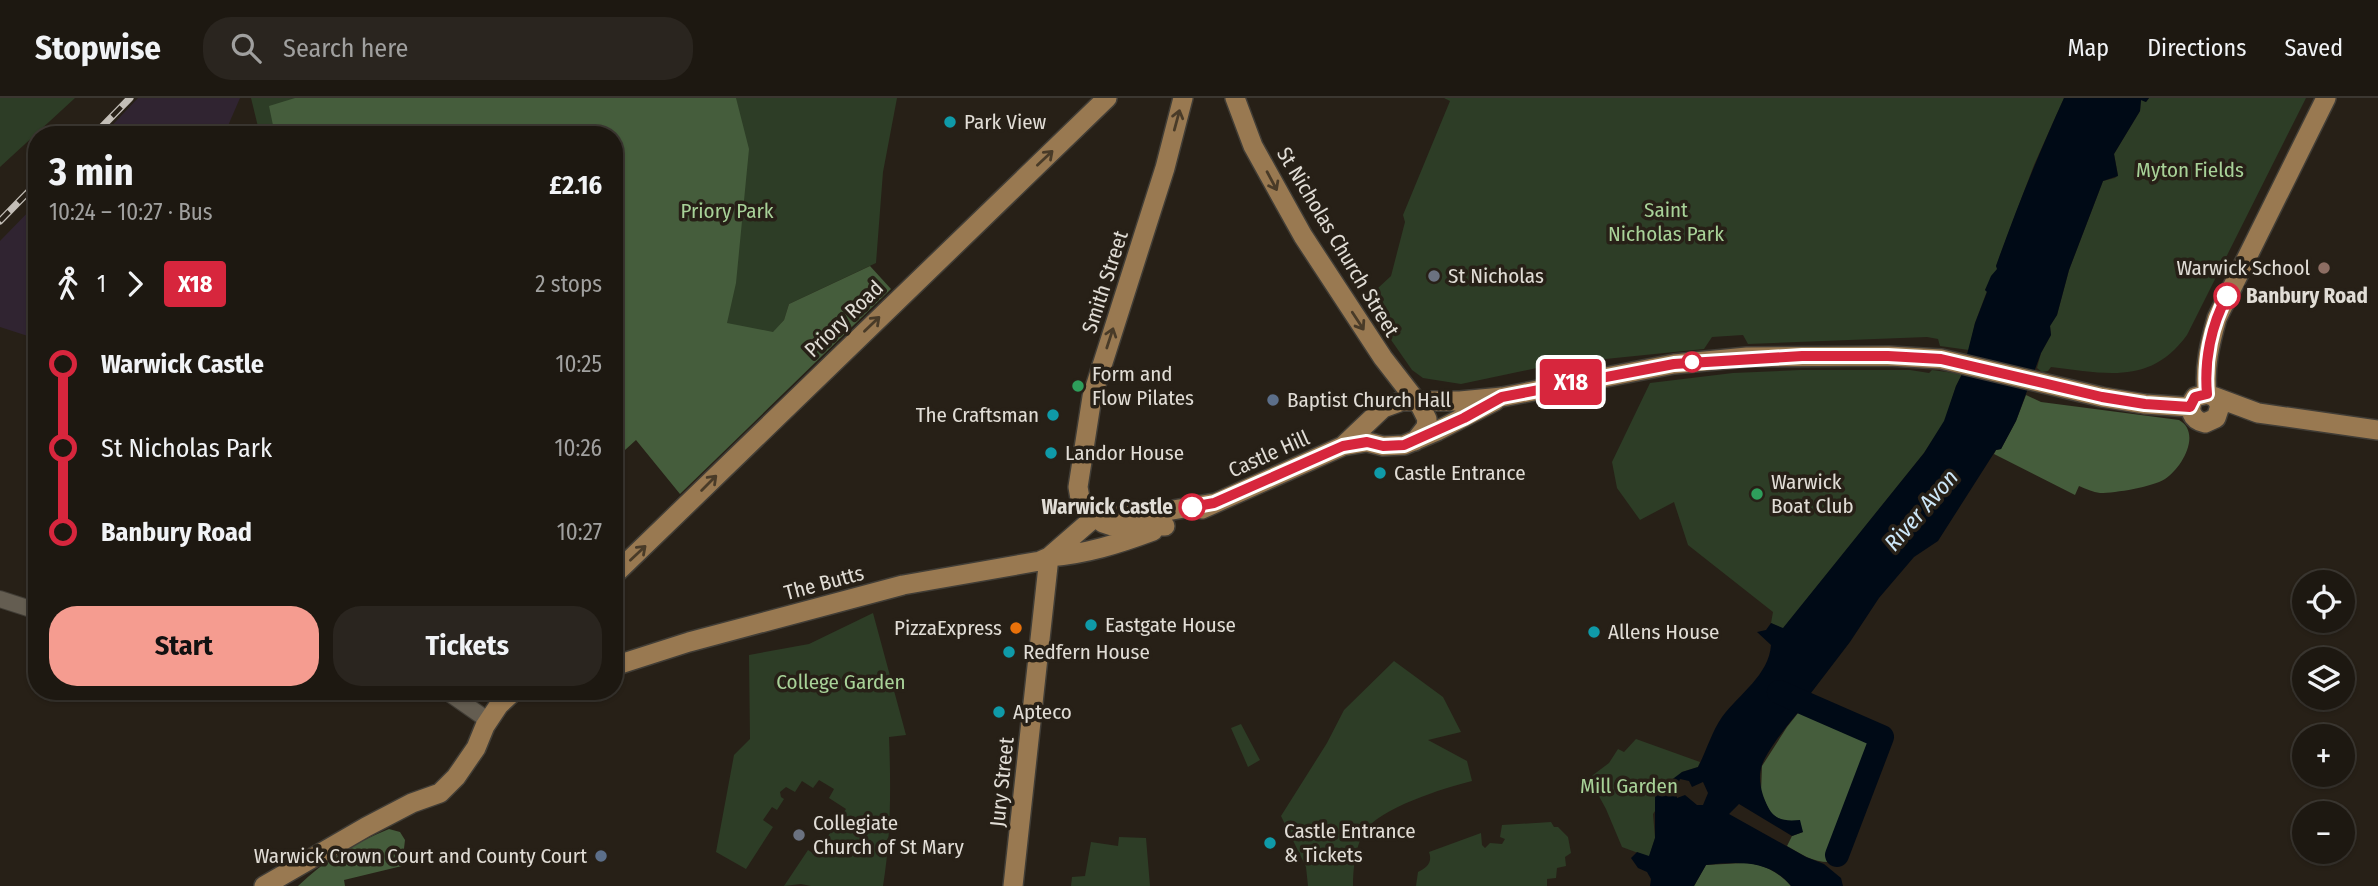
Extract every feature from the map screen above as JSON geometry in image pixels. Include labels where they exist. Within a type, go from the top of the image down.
[{"type":"main road","name":"Priory Road","points":[[623,566],[1107,98]]},
{"type":"main road","name":"Smith Street","points":[[1095,517],[1081,504],[1078,496],[1092,397],[1165,168],[1183,98]]},
{"type":"main road","name":"St Nicholas Church Street","points":[[1234,98],[1254,146],[1303,236],[1383,358],[1416,401]]},
{"type":"main road","points":[[2216,418],[2220,406],[2211,396],[2206,374],[2221,309],[2326,98]]},
{"type":"main road","points":[[1416,401],[1502,397],[1693,362],[1802,356],[1888,356],[1941,359],[2145,404],[2190,407]]},
{"type":"main road","points":[[2258,413],[2200,422],[2193,417],[2190,407],[2195,397],[2211,396],[2258,413],[2378,430]]},
{"type":"main road","points":[[1413,441],[1502,397]]},
{"type":"main road","name":"Castle Hill","points":[[1343,446],[1383,408],[1402,401],[1416,401]]},
{"type":"main road","points":[[1413,441],[1426,427],[1427,419],[1416,401]]},
{"type":"main road","name":"Castle Hill","points":[[1049,557],[1073,555],[1116,545],[1165,526],[1343,446],[1367,442],[1383,446],[1413,441]]},
{"type":"main road","name":"Castle Hill","points":[[1095,517],[1116,513],[1161,512],[1214,503]]},
{"type":"main road","name":"Castle Hill","points":[[1095,517],[1112,526],[1165,526]]},
{"type":"main road","points":[[1049,557],[1095,517]]},
{"type":"main road","name":"The Butts","points":[[623,663],[689,642],[903,585],[1040,561],[1049,557]]},
{"type":"main road","name":"Jury Street","points":[[1013,886],[1049,557]]},
{"type":"main road","points":[[264,886],[412,803],[430,798],[448,786],[479,743],[501,700]]},
{"type":"main road","points":[[284,886],[298,865]]},
{"type":"street","points":[[0,599],[28,608]]},
{"type":"street","points":[[457,700],[487,724]]},
{"type":"shaded area","points":[[138,98],[240,98],[228,126],[112,126]]},
{"type":"shaded area","points":[[28,212],[28,336],[0,327],[0,241]]},
{"type":"green space","points":[[0,98],[75,98],[45,126],[28,126],[28,141],[0,167]]},
{"type":"green space","name":"Priory Park","points":[[251,98],[897,98],[883,172],[876,263],[789,304],[784,320],[773,333],[703,399],[623,162],[623,126],[258,126]]},
{"type":"green space","points":[[295,98],[736,98],[749,149],[736,283],[727,323],[773,332],[784,320],[789,304],[870,266],[891,289],[680,494],[636,440],[623,452],[623,126],[273,126],[269,106]]},
{"type":"green space","name":"Saint Nicholas Park","points":[[1444,98],[2064,98],[2034,165],[1996,266],[1998,269],[1985,290],[1987,291],[1975,323],[1969,350],[1940,346],[1938,339],[1927,337],[1748,344],[1743,335],[1712,337],[1704,349],[1556,364],[1461,384],[1423,378],[1412,370],[1364,301],[1391,276],[1405,222],[1403,215],[1450,101]]},
{"type":"green space","name":"Myton Fields","points":[[2149,98],[2306,98],[2187,335],[2173,351],[2142,369],[2125,372],[2090,372],[2051,367],[2042,372],[2037,368],[2041,353],[2051,335],[2050,326],[2057,315],[2069,270],[2103,181],[2118,175],[2114,154],[2140,111],[2141,100],[2146,102]]},
{"type":"green space","name":"Warwick Boat Club","points":[[1910,370],[1929,373],[1932,370],[1962,374],[1945,421],[1924,453],[1783,629],[1771,623],[1773,612],[1688,545],[1674,502],[1640,520],[1617,488],[1612,462],[1650,383],[1733,373]]},
{"type":"green space","points":[[2026,395],[2041,402],[2179,420],[2189,433],[2187,450],[2171,474],[2152,485],[2107,493],[2079,486],[2075,495],[1994,454],[2001,449]]},
{"type":"green space","name":"College Garden","points":[[873,613],[906,735],[889,737],[890,812],[883,886],[784,886],[808,850],[819,857],[827,844],[824,842],[846,809],[829,798],[834,789],[819,780],[813,788],[802,781],[795,792],[786,787],[780,792],[784,799],[777,810],[772,807],[763,820],[773,827],[746,869],[716,852],[734,755],[750,739],[749,655],[809,644]]},
{"type":"green space","points":[[1394,661],[1443,697],[1461,732],[1428,740],[1467,761],[1472,781],[1413,800],[1372,823],[1358,845],[1353,886],[1308,886],[1306,867],[1281,816],[1327,743],[1344,710]]},
{"type":"green space","points":[[1810,698],[1813,702],[1852,712],[1890,730],[1840,861],[1818,861],[1787,846],[1792,836],[1803,832],[1771,814],[1761,793],[1762,766]]},
{"type":"green space","points":[[1241,724],[1260,760],[1248,767],[1231,728]]},
{"type":"green space","name":"Mill Garden","points":[[1636,739],[1700,762],[1698,767],[1682,772],[1653,814],[1655,838],[1649,857],[1622,847],[1589,778],[1609,763],[1618,749],[1624,752]]},
{"type":"green space","points":[[1551,822],[1568,837],[1571,853],[1565,857],[1566,866],[1557,868],[1556,878],[1547,879],[1547,886],[1416,886],[1418,872],[1429,862],[1429,852],[1481,833],[1482,845],[1485,848],[1490,843],[1502,844],[1505,839],[1500,837],[1502,825]]},
{"type":"green space","points":[[389,829],[400,832],[405,840],[402,866],[344,880],[345,886],[298,886],[340,853]]},
{"type":"green space","points":[[1119,837],[1146,838],[1150,886],[1071,886],[1072,877],[1085,876],[1091,842],[1118,846]]},
{"type":"green space","points":[[1744,863],[1770,870],[1791,886],[1694,886],[1706,865]]},
{"type":"water","name":"River Avon","points":[[2064,98],[2149,98],[2146,102],[2141,100],[2140,111],[2114,154],[2118,176],[2103,181],[2069,270],[2057,315],[2050,326],[2051,335],[2041,353],[2016,421],[2001,449],[1996,450],[1938,541],[1914,557],[1879,598],[1766,757],[1760,781],[1768,807],[1781,819],[1800,820],[1803,832],[1792,836],[1739,804],[1729,814],[1806,857],[1824,864],[1841,878],[1843,886],[1791,886],[1782,877],[1763,867],[1729,863],[1706,865],[1694,886],[1650,886],[1651,879],[1647,872],[1638,868],[1631,858],[1637,852],[1649,856],[1655,838],[1655,797],[1682,772],[1698,767],[1722,717],[1765,666],[1771,645],[1757,632],[1766,630],[1771,623],[1783,628],[1924,453],[1944,421],[1962,374],[1975,323],[1987,292],[1985,290],[1997,269],[2028,181]],"holes":[[[1680,779],[1689,781],[1692,787],[1703,782],[1708,793],[1703,805],[1697,805],[1685,795],[1677,798],[1676,790]]]},
{"type":"waterway","points":[[1779,692],[1882,737],[1837,855]]},
{"type":"railway","points":[[103,126],[130,98]]},
{"type":"railway","points":[[0,221],[28,192]]},
{"type":"bus line","name":"X18","points":[[1192,507],[1214,503],[1343,446],[1367,442],[1383,446],[1404,445],[1464,418],[1502,397],[1674,364],[1802,356],[1941,359],[2102,397],[2145,404],[2190,407],[2195,397],[2207,394],[2206,374],[2211,337],[2227,296]]},
{"type":"place","name":"Park View","points":[[950,122]]},
{"type":"place","name":"Warwick School","points":[[2324,268]]},
{"type":"place","name":"St Nicholas","points":[[1434,276]]},
{"type":"place","name":"Banbury Road","points":[[2227,296]]},
{"type":"place","name":"Form and Flow Pilates","points":[[1078,386]]},
{"type":"place","name":"Baptist Church Hall","points":[[1273,400]]},
{"type":"place","name":"The Craftsman","points":[[1053,415]]},
{"type":"place","name":"Landor House","points":[[1051,453]]},
{"type":"place","name":"Castle Entrance","points":[[1380,473]]},
{"type":"place","name":"Warwick Boat Club","points":[[1757,494]]},
{"type":"place","name":"Warwick Castle","points":[[1192,507]]},
{"type":"place","name":"Eastgate House","points":[[1091,625]]},
{"type":"place","name":"PizzaExpress","points":[[1016,628]]},
{"type":"place","name":"Allens House","points":[[1594,632]]},
{"type":"place","name":"Redfern House","points":[[1009,652]]},
{"type":"place","name":"Apteco","points":[[999,712]]},
{"type":"place","name":"Collegiate Church of St Mary","points":[[799,835]]},
{"type":"place","name":"Castle Entrance & Tickets","points":[[1270,843]]},
{"type":"place","name":"Warwick Crown Court and County Court","points":[[601,856]]}]
